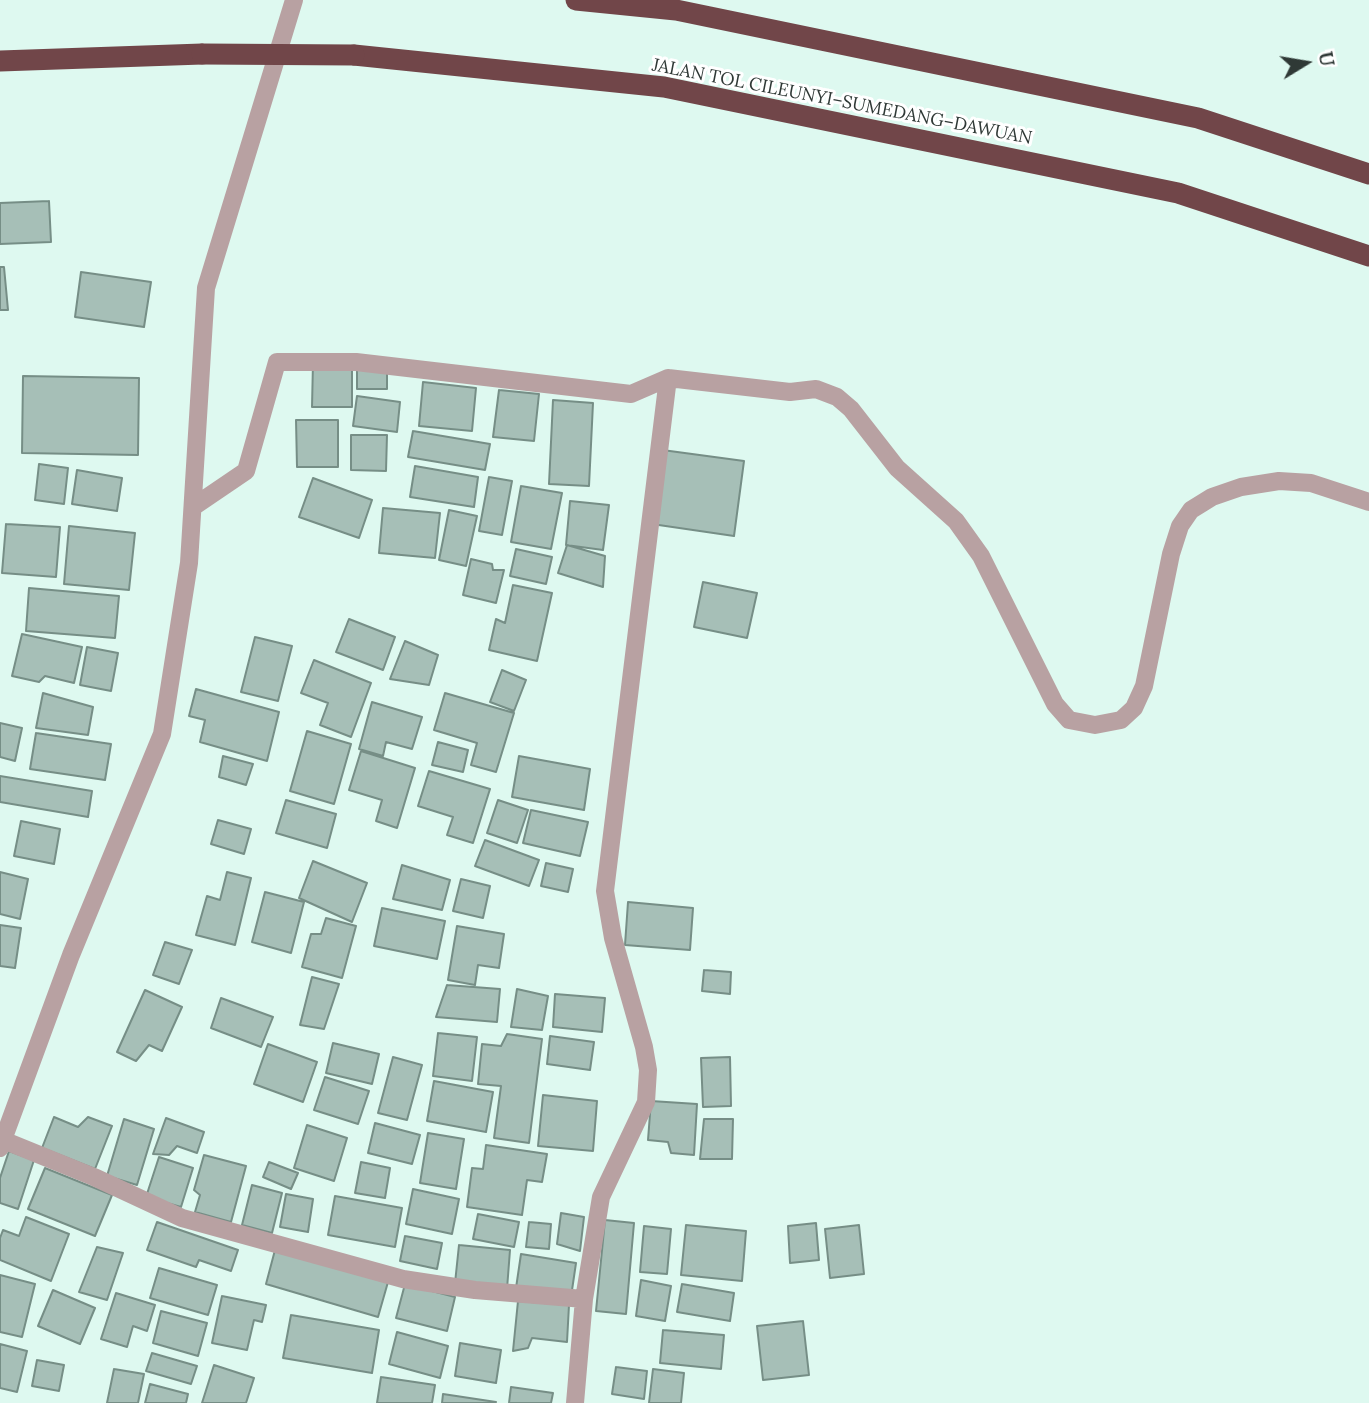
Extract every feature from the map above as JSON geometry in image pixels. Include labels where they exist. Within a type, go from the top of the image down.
[{"type":"highway","points":[[576,0],[676,10],[1198,118],[1369,174]]},
{"type":"highway","name":"JALAN TOL CILEUNYI–SUMEDANG–DAWUAN","points":[[0,61],[202,54],[354,55],[664,87],[1178,193],[1369,256]]},
{"type":"street","points":[[294,0],[206,288],[189,563],[162,734],[71,955],[1,1144],[94,1177],[182,1218],[403,1279],[475,1290],[584,1300]]},
{"type":"street","points":[[192,507],[246,471],[277,362],[356,362],[631,394],[667,378],[790,392],[816,388],[837,397],[851,410],[897,468],[956,521],[981,556],[1055,704],[1069,720],[1095,725],[1121,720],[1134,708],[1144,686],[1171,554],[1180,526],[1192,510],[1212,497],[1241,486],[1279,481],[1311,483],[1369,502]]},
{"type":"street","points":[[575,1403],[584,1300],[601,1197],[646,1102],[648,1070],[644,1047],[613,938],[605,891],[667,378]]},
{"type":"building","points":[[49,201],[51,242],[0,244],[0,203]]},
{"type":"building","points":[[0,267],[4,267],[8,310],[0,310]]},
{"type":"building","points":[[81,272],[151,282],[144,327],[75,317]]},
{"type":"building","points":[[313,362],[352,363],[352,407],[312,407]]},
{"type":"building","points":[[387,366],[387,389],[357,389],[357,367]]},
{"type":"building","points":[[23,376],[139,378],[138,455],[22,453]]},
{"type":"building","points":[[423,382],[476,388],[472,431],[419,426]]},
{"type":"building","points":[[499,390],[539,394],[534,441],[493,437]]},
{"type":"building","points":[[357,396],[400,402],[397,432],[353,426]]},
{"type":"building","points":[[553,400],[593,403],[589,486],[549,484]]},
{"type":"building","points":[[296,420],[338,420],[338,467],[297,467]]},
{"type":"building","points":[[413,431],[490,444],[485,470],[408,457]]},
{"type":"building","points":[[351,435],[387,435],[386,471],[351,470]]},
{"type":"building","points":[[655,449],[744,461],[734,536],[645,523]]},
{"type":"building","points":[[39,464],[68,468],[64,504],[35,500]]},
{"type":"building","points":[[415,466],[478,477],[474,507],[410,497]]},
{"type":"building","points":[[77,470],[122,478],[117,511],[72,504]]},
{"type":"building","points":[[489,477],[512,481],[502,535],[479,531]]},
{"type":"building","points":[[313,478],[372,500],[359,538],[299,517]]},
{"type":"building","points":[[521,486],[562,493],[551,549],[511,542]]},
{"type":"building","points":[[570,501],[609,505],[603,550],[566,545]]},
{"type":"building","points":[[383,508],[440,513],[435,558],[379,553]]},
{"type":"building","points":[[449,510],[477,516],[466,566],[439,560]]},
{"type":"building","points":[[6,524],[60,527],[56,577],[2,573]]},
{"type":"building","points":[[69,526],[135,533],[129,590],[64,584]]},
{"type":"building","points":[[567,545],[605,556],[603,587],[558,573]]},
{"type":"building","points":[[516,549],[552,557],[546,584],[510,576]]},
{"type":"building","points":[[471,559],[492,564],[493,570],[504,570],[496,603],[463,595]]},
{"type":"building","points":[[703,582],[757,593],[747,638],[694,627]]},
{"type":"building","points":[[513,585],[552,593],[537,661],[489,650],[496,619],[505,623]]},
{"type":"building","points":[[29,588],[119,596],[115,638],[26,631]]},
{"type":"building","points":[[349,619],[395,637],[383,670],[336,652]]},
{"type":"building","points":[[22,634],[82,647],[74,683],[45,676],[39,682],[12,676]]},
{"type":"building","points":[[255,637],[292,646],[278,701],[241,692]]},
{"type":"building","points":[[405,641],[438,655],[429,685],[390,679]]},
{"type":"building","points":[[87,647],[118,653],[111,691],[80,685]]},
{"type":"building","points":[[314,660],[371,683],[351,737],[320,725],[328,703],[301,693]]},
{"type":"building","points":[[502,670],[526,680],[514,711],[490,702]]},
{"type":"building","points":[[196,689],[279,712],[267,761],[200,742],[205,720],[189,716]]},
{"type":"building","points":[[43,693],[93,707],[88,735],[36,728]]},
{"type":"building","points":[[445,693],[514,713],[496,772],[471,765],[477,743],[434,730]]},
{"type":"building","points":[[372,702],[422,717],[412,749],[386,742],[383,756],[359,749]]},
{"type":"building","points":[[0,723],[22,728],[15,761],[0,757]]},
{"type":"building","points":[[307,731],[351,744],[334,804],[290,791]]},
{"type":"building","points":[[36,733],[111,744],[105,780],[30,769]]},
{"type":"building","points":[[438,742],[468,750],[463,772],[432,765]]},
{"type":"building","points":[[361,751],[415,768],[397,828],[376,821],[382,800],[349,790]]},
{"type":"building","points":[[223,756],[253,764],[246,785],[219,777]]},
{"type":"building","points":[[519,756],[590,769],[584,810],[512,797]]},
{"type":"building","points":[[429,771],[490,789],[473,843],[447,835],[453,817],[418,806]]},
{"type":"building","points":[[0,776],[92,791],[88,817],[0,802]]},
{"type":"building","points":[[286,800],[336,814],[327,848],[276,833]]},
{"type":"building","points":[[498,800],[528,810],[517,843],[487,833]]},
{"type":"building","points":[[531,810],[588,822],[580,856],[523,843]]},
{"type":"building","points":[[218,820],[251,829],[244,854],[211,844]]},
{"type":"building","points":[[21,821],[60,829],[54,864],[14,856]]},
{"type":"building","points":[[485,840],[539,860],[529,886],[475,866]]},
{"type":"building","points":[[313,861],[367,883],[352,922],[299,898]]},
{"type":"building","points":[[546,863],[573,869],[568,892],[541,886]]},
{"type":"building","points":[[402,865],[450,880],[442,910],[393,899]]},
{"type":"building","points":[[0,872],[28,879],[20,919],[0,914]]},
{"type":"building","points":[[227,872],[251,878],[235,945],[196,935],[207,896],[220,900]]},
{"type":"building","points":[[461,879],[490,886],[483,918],[453,911]]},
{"type":"building","points":[[265,892],[304,902],[291,953],[252,942]]},
{"type":"building","points":[[628,902],[693,908],[690,950],[625,945]]},
{"type":"building","points":[[382,908],[445,921],[437,959],[374,946]]},
{"type":"building","points":[[326,918],[356,926],[342,978],[302,967],[311,934],[321,934]]},
{"type":"building","points":[[0,925],[21,928],[15,968],[0,966]]},
{"type":"building","points":[[457,926],[504,934],[499,968],[478,965],[475,985],[448,980]]},
{"type":"building","points":[[165,942],[192,950],[179,984],[153,975]]},
{"type":"building","points":[[704,970],[731,972],[730,994],[702,991]]},
{"type":"building","points":[[312,977],[339,984],[324,1029],[300,1025]]},
{"type":"building","points":[[447,985],[500,989],[497,1022],[436,1017]]},
{"type":"building","points":[[517,989],[548,996],[542,1030],[511,1027]]},
{"type":"building","points":[[145,990],[182,1007],[162,1051],[149,1045],[136,1061],[117,1052]]},
{"type":"building","points":[[555,994],[605,998],[602,1032],[553,1027]]},
{"type":"building","points":[[221,998],[273,1017],[261,1047],[211,1028]]},
{"type":"building","points":[[438,1033],[477,1037],[472,1081],[433,1076]]},
{"type":"building","points":[[507,1034],[542,1039],[529,1143],[494,1138],[501,1086],[478,1084],[482,1044],[501,1046]]},
{"type":"building","points":[[550,1036],[594,1042],[590,1070],[547,1064]]},
{"type":"building","points":[[333,1043],[379,1054],[372,1084],[326,1073]]},
{"type":"building","points":[[268,1044],[317,1062],[303,1102],[254,1084]]},
{"type":"building","points":[[393,1057],[422,1065],[407,1120],[378,1113]]},
{"type":"building","points":[[730,1057],[731,1106],[703,1107],[701,1058]]},
{"type":"building","points":[[325,1077],[369,1091],[358,1124],[314,1110]]},
{"type":"building","points":[[434,1081],[493,1092],[486,1132],[427,1121]]},
{"type":"building","points":[[543,1095],[597,1101],[593,1151],[538,1146]]},
{"type":"building","points":[[651,1101],[697,1104],[694,1155],[671,1153],[668,1142],[648,1140]]},
{"type":"building","points":[[54,1117],[78,1127],[88,1117],[112,1126],[95,1169],[42,1148]]},
{"type":"building","points":[[166,1118],[204,1132],[197,1153],[177,1146],[169,1155],[153,1154]]},
{"type":"building","points":[[124,1119],[154,1129],[137,1185],[107,1176]]},
{"type":"building","points":[[704,1119],[733,1119],[732,1159],[700,1159]]},
{"type":"building","points":[[375,1123],[420,1135],[412,1164],[368,1153]]},
{"type":"building","points":[[307,1125],[347,1138],[334,1181],[294,1168]]},
{"type":"building","points":[[428,1133],[464,1139],[456,1189],[420,1183]]},
{"type":"building","points":[[486,1145],[547,1154],[542,1182],[527,1180],[522,1215],[467,1207],[472,1168],[483,1169]]},
{"type":"building","points":[[9,1151],[34,1160],[18,1209],[0,1203],[0,1178]]},
{"type":"building","points":[[204,1155],[246,1166],[231,1222],[195,1212],[200,1195],[194,1190]]},
{"type":"building","points":[[159,1157],[193,1168],[181,1207],[146,1197]]},
{"type":"building","points":[[269,1162],[298,1173],[291,1189],[263,1177]]},
{"type":"building","points":[[361,1162],[390,1168],[385,1198],[355,1193]]},
{"type":"building","points":[[45,1168],[112,1195],[95,1236],[28,1209]]},
{"type":"building","points":[[252,1185],[282,1193],[272,1233],[242,1225]]},
{"type":"building","points":[[413,1189],[459,1199],[452,1234],[406,1224]]},
{"type":"building","points":[[286,1194],[313,1199],[308,1232],[280,1227]]},
{"type":"building","points":[[335,1196],[402,1208],[395,1247],[328,1235]]},
{"type":"building","points":[[561,1213],[584,1217],[580,1251],[557,1244]]},
{"type":"building","points":[[478,1214],[519,1222],[514,1247],[473,1239]]},
{"type":"building","points":[[26,1217],[69,1234],[51,1281],[0,1260],[0,1238],[3,1230],[19,1236]]},
{"type":"building","points":[[605,1220],[634,1223],[626,1314],[596,1311]]},
{"type":"building","points":[[157,1222],[238,1250],[231,1271],[199,1260],[196,1267],[147,1250]]},
{"type":"building","points":[[529,1222],[551,1224],[549,1249],[526,1247]]},
{"type":"building","points":[[816,1223],[819,1260],[790,1263],[788,1226]]},
{"type":"building","points":[[686,1225],[746,1231],[742,1281],[681,1275]]},
{"type":"building","points":[[859,1225],[864,1274],[830,1278],[825,1229]]},
{"type":"building","points":[[644,1226],[671,1229],[667,1274],[640,1272]]},
{"type":"building","points":[[405,1236],[442,1243],[437,1269],[400,1261]]},
{"type":"building","points":[[459,1245],[510,1250],[507,1289],[455,1283]]},
{"type":"building","points":[[97,1247],[123,1253],[107,1300],[79,1292]]},
{"type":"building","points":[[275,1250],[388,1282],[378,1317],[266,1284]]},
{"type":"building","points":[[521,1254],[576,1263],[571,1297],[516,1288]]},
{"type":"building","points":[[159,1268],[217,1285],[208,1315],[150,1298]]},
{"type":"building","points":[[0,1275],[35,1284],[22,1337],[0,1332]]},
{"type":"building","points":[[641,1280],[671,1286],[665,1321],[636,1316]]},
{"type":"building","points":[[405,1284],[455,1297],[447,1331],[396,1318]]},
{"type":"building","points":[[682,1284],[734,1293],[730,1321],[677,1312]]},
{"type":"building","points":[[53,1290],[95,1308],[80,1344],[38,1326]]},
{"type":"building","points":[[116,1293],[155,1305],[147,1331],[133,1326],[127,1347],[101,1339]]},
{"type":"building","points":[[222,1296],[266,1305],[262,1322],[254,1320],[247,1350],[212,1343]]},
{"type":"building","points":[[518,1301],[569,1305],[567,1342],[532,1338],[528,1348],[513,1351]]},
{"type":"building","points":[[161,1311],[207,1323],[198,1356],[153,1343]]},
{"type":"building","points":[[291,1315],[379,1330],[372,1373],[283,1358]]},
{"type":"building","points":[[803,1321],[809,1375],[763,1380],[757,1326]]},
{"type":"building","points":[[663,1330],[724,1335],[721,1369],[660,1363]]},
{"type":"building","points":[[397,1332],[448,1346],[440,1378],[389,1364]]},
{"type":"building","points":[[460,1343],[501,1350],[496,1383],[455,1376]]},
{"type":"building","points":[[0,1344],[27,1351],[17,1392],[0,1388]]},
{"type":"building","points":[[152,1353],[197,1366],[191,1384],[146,1371]]},
{"type":"building","points":[[37,1360],[64,1365],[59,1391],[32,1386]]},
{"type":"building","points":[[214,1365],[254,1378],[246,1403],[202,1403]]},
{"type":"building","points":[[616,1367],[647,1371],[644,1399],[612,1394]]},
{"type":"building","points":[[114,1369],[144,1374],[138,1403],[107,1403]]},
{"type":"building","points":[[653,1369],[684,1373],[681,1403],[649,1403]]},
{"type":"building","points":[[381,1377],[435,1385],[432,1403],[377,1403]]},
{"type":"building","points":[[150,1384],[188,1394],[186,1403],[145,1403]]},
{"type":"building","points":[[511,1387],[553,1393],[551,1403],[509,1403]]},
{"type":"building","points":[[443,1394],[496,1402],[442,1403]]}]
